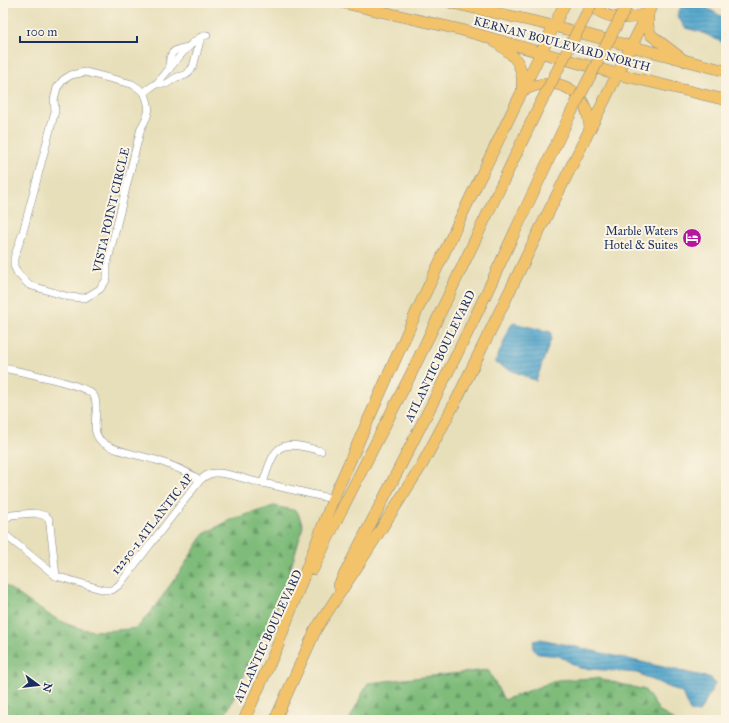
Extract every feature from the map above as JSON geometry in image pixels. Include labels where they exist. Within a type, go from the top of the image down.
[{"type":"main road","name":"KERNAN BOULEVARD NORTH","points":[[344,3],[462,30],[617,74],[726,100]]},
{"type":"main road","name":"KERNAN BOULEVARD NORTH","points":[[452,3],[554,26],[726,71]]},
{"type":"main road","points":[[276,649],[333,499],[458,220],[565,3]]},
{"type":"main road","points":[[591,3],[603,14],[614,18],[626,19],[637,17],[650,8]]},
{"type":"main road","name":"ATLANTIC BOULEVARD","points":[[244,720],[341,511],[411,374],[538,108],[591,3]]},
{"type":"main road","name":"ATLANTIC BOULEVARD","points":[[275,720],[314,632],[449,370],[570,116],[628,3]]},
{"type":"main road","points":[[314,632],[358,568],[423,462],[457,399],[650,8]]},
{"type":"main road","points":[[650,8],[648,27],[650,35],[685,61]]},
{"type":"main road","points":[[490,38],[513,55],[519,64],[523,77],[522,91]]},
{"type":"main road","points":[[522,91],[533,85],[545,83],[557,84],[568,88],[578,96],[585,105],[589,117],[590,129]]},
{"type":"street","points":[[144,92],[156,84],[189,47],[204,36],[193,67],[186,75],[177,76],[166,84],[156,84]]},
{"type":"street","name":"VISTA POINT CIRCLE","points":[[85,72],[125,82],[144,92],[148,101],[149,116],[141,128],[107,264],[107,279],[100,290],[85,298],[69,297],[29,285],[18,274],[14,266],[14,258],[23,232],[55,111],[54,100],[57,88],[63,80],[71,74],[85,72]]},
{"type":"street","points":[[3,368],[87,389],[94,395],[96,407],[95,432],[101,442],[111,448],[158,460],[187,471],[200,480]]},
{"type":"street","points":[[263,483],[271,458],[279,448],[288,444],[321,451]]},
{"type":"street","name":"12250-1 ATLANTIC AP","points":[[3,533],[56,576],[104,590],[112,590],[118,585],[200,480],[206,475],[215,472],[239,477],[251,482],[263,483],[333,499]]},
{"type":"street","points":[[3,521],[11,516],[35,513],[46,516],[49,519],[56,576]]},
{"type":"green space","points":[[274,506],[297,511],[303,526],[284,591],[223,720],[3,720],[3,584],[58,620],[84,630],[99,631],[137,628],[157,604],[204,534],[230,520]]},
{"type":"green space","points":[[488,670],[504,700],[557,680],[596,678],[645,690],[660,712],[674,720],[349,720],[368,683]]},
{"type":"water","points":[[683,3],[704,3],[707,8],[726,19],[726,44],[701,32],[685,28],[677,15]]},
{"type":"water","points":[[513,323],[551,332],[551,339],[536,381],[495,363]]},
{"type":"water","points":[[541,639],[711,678],[715,684],[699,713],[690,711],[682,693],[637,673],[580,668],[559,656],[539,654],[533,649],[534,641]]},
{"type":"place","name":"Marble Waters Hotel & Suites","points":[[692,238]]}]
